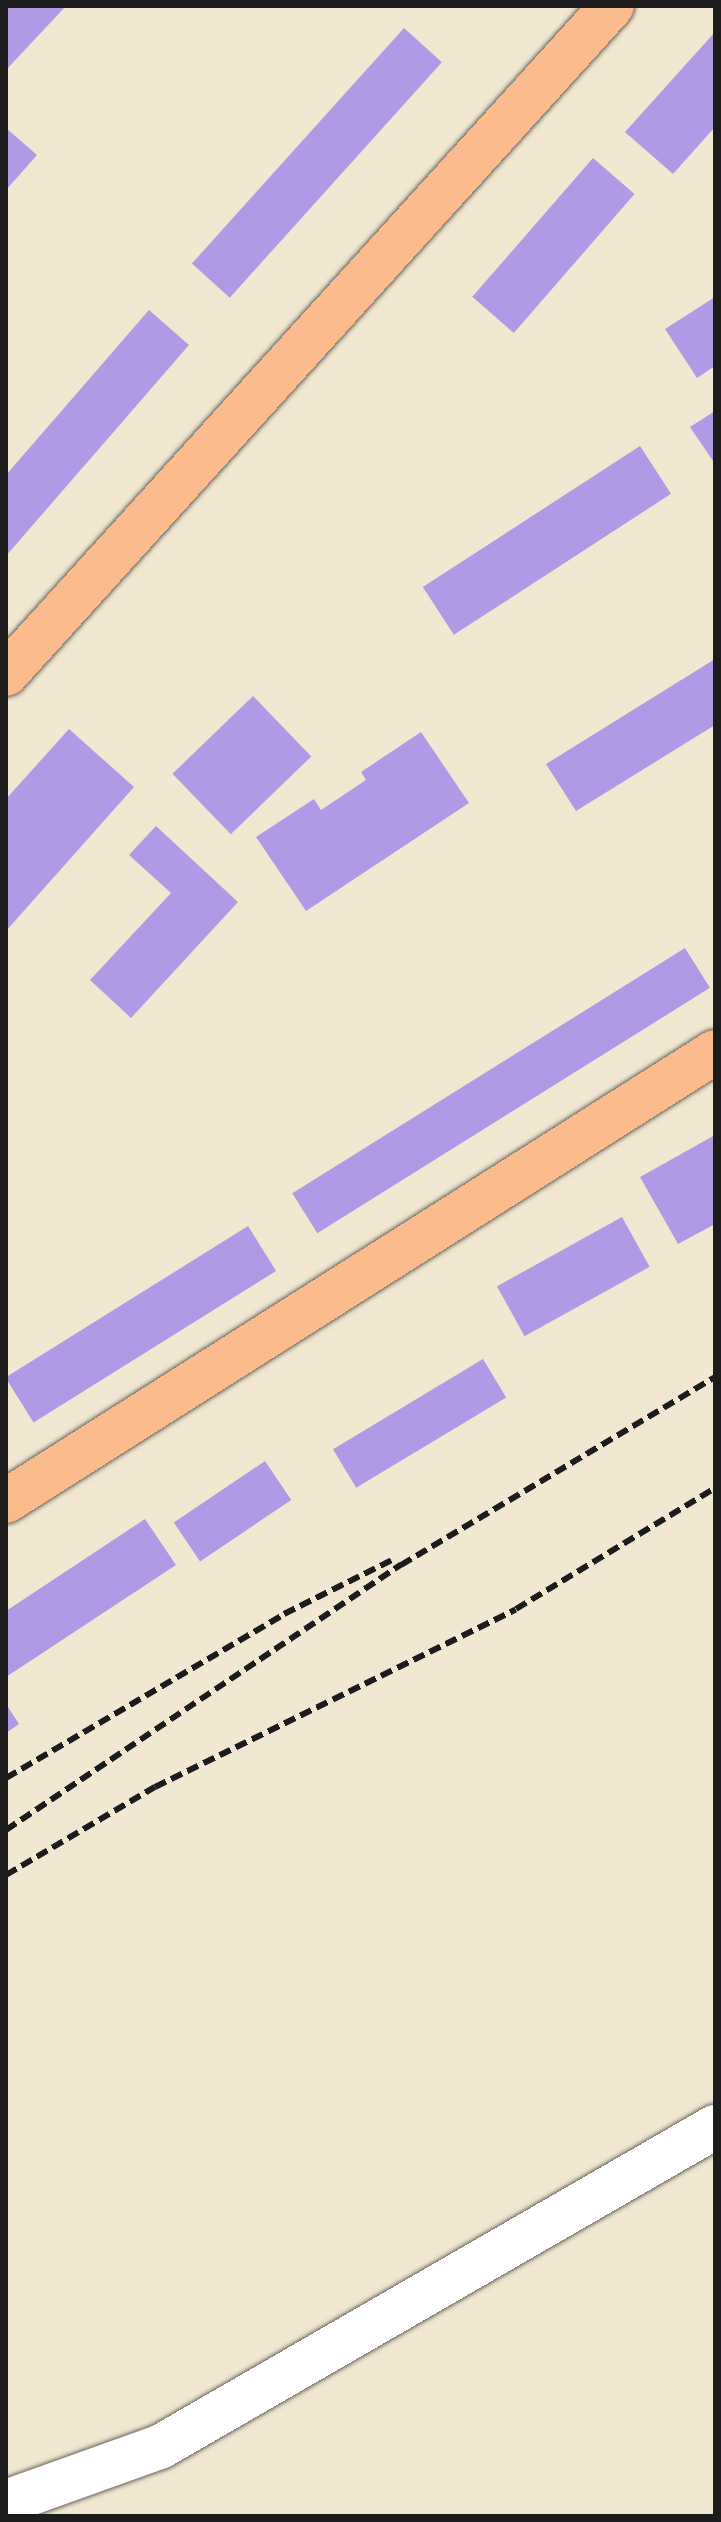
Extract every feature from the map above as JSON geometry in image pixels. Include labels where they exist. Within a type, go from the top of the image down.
[{"type":"main road","points":[[6,674],[612,6]]},
{"type":"main road","points":[[6,1501],[715,1052]]},
{"type":"street","points":[[6,2502],[160,2447],[715,2127]]},
{"type":"building","points":[[6,6],[66,6],[6,70]]},
{"type":"building","points":[[404,28],[442,62],[230,298],[192,264]]},
{"type":"building","points":[[715,32],[715,127],[673,174],[625,132]]},
{"type":"building","points":[[6,128],[37,155],[6,190]]},
{"type":"building","points":[[593,158],[635,194],[514,333],[472,297]]},
{"type":"building","points":[[715,297],[715,366],[697,378],[665,329]]},
{"type":"building","points":[[149,310],[189,345],[6,556],[6,475]]},
{"type":"building","points":[[715,411],[715,464],[690,427]]},
{"type":"building","points":[[640,446],[671,494],[454,635],[423,587]]},
{"type":"building","points":[[715,659],[715,725],[576,811],[546,764]]},
{"type":"building","points":[[253,696],[311,756],[231,834],[172,774]]},
{"type":"building","points":[[69,729],[134,787],[6,931],[6,799]]},
{"type":"building","points":[[421,732],[469,803],[306,911],[256,837],[314,799],[321,810],[366,780],[361,772]]},
{"type":"building","points":[[156,826],[238,902],[131,1018],[90,980],[171,893],[129,855]]},
{"type":"building","points":[[685,948],[710,988],[317,1233],[292,1193]]},
{"type":"building","points":[[715,1135],[715,1224],[678,1244],[640,1177]]},
{"type":"building","points":[[622,1217],[650,1267],[525,1336],[497,1286]]},
{"type":"building","points":[[248,1226],[276,1271],[34,1423],[6,1377]]},
{"type":"building","points":[[483,1359],[506,1398],[356,1488],[333,1449]]},
{"type":"building","points":[[265,1461],[291,1500],[200,1561],[174,1523]]},
{"type":"building","points":[[145,1519],[176,1565],[6,1677],[6,1611]]},
{"type":"building","points":[[6,1704],[19,1724],[6,1733]]},
{"type":"railway","points":[[6,1830],[401,1565],[715,1377]]},
{"type":"railway","points":[[6,1875],[155,1787],[516,1609],[715,1488]]},
{"type":"railway","points":[[6,1778],[284,1614],[392,1560]]}]
